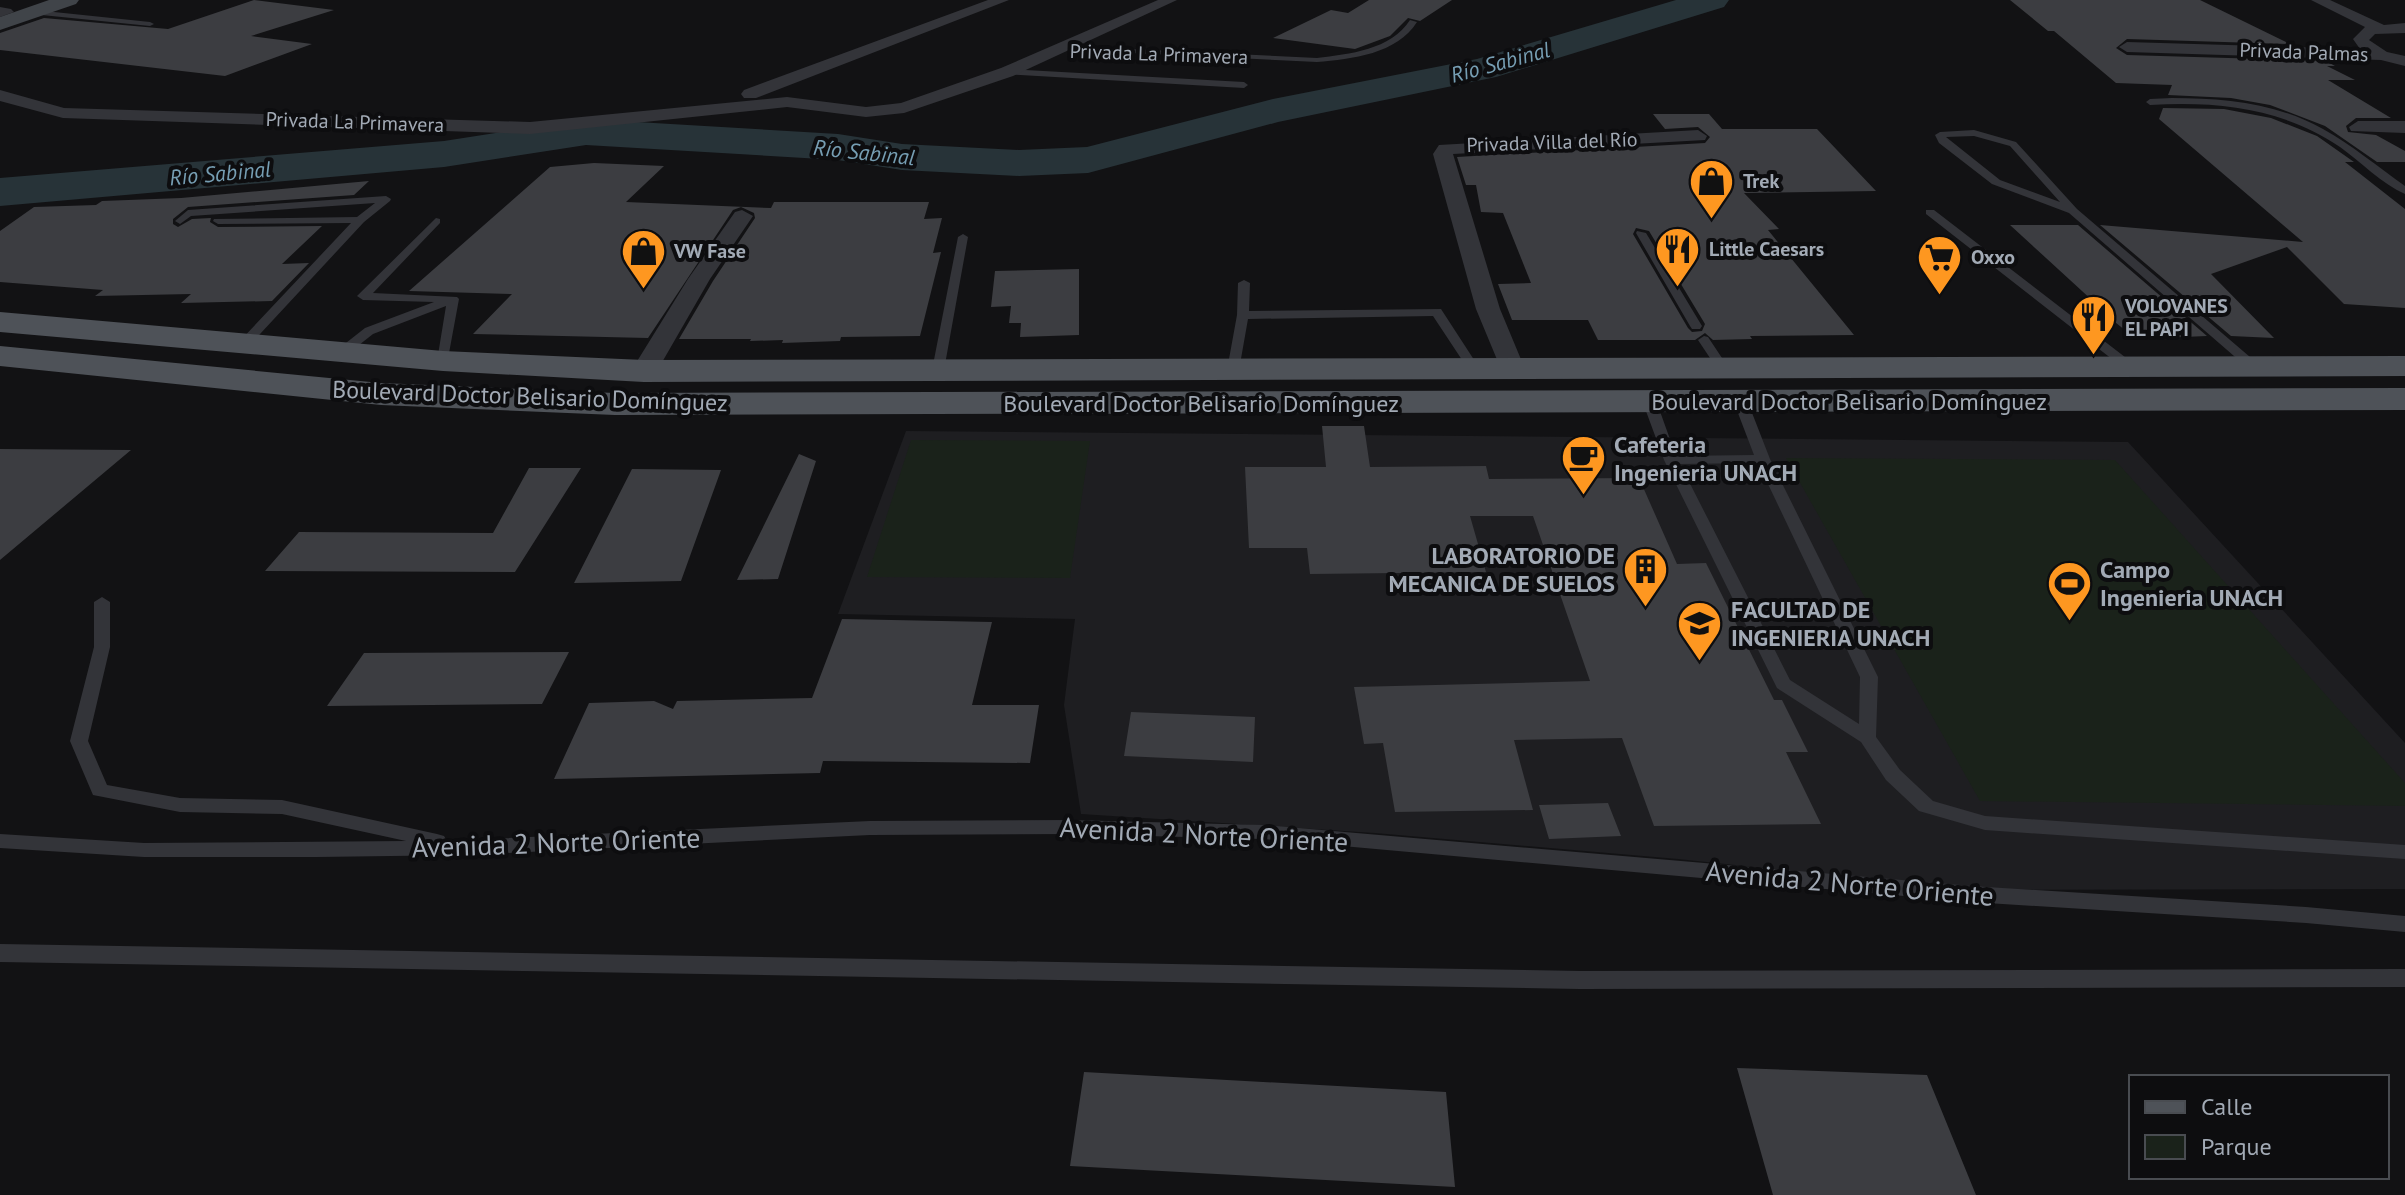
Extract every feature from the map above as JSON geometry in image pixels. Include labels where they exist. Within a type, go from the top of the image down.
[{"type":"main road","points":[[1,16],[69,0]]},
{"type":"main road","name":"Boulevard Doctor Belisario Domínguez","points":[[0,322],[443,361],[644,371],[1512,369],[1713,354],[2130,367],[2405,366]]},
{"type":"main road","name":"Boulevard Doctor Belisario Domínguez","points":[[0,356],[381,394],[615,404],[2405,399]]},
{"type":"main road","points":[[2300,366],[2343,399]]},
{"type":"street","name":"Privada La Primavera","points":[[712,108],[1002,0]]},
{"type":"street","points":[[1067,48],[1170,0]]},
{"type":"street","points":[[2318,0],[2379,28]]},
{"type":"street","points":[[2347,0],[2405,26]]},
{"type":"street","points":[[2405,26],[2379,28],[2364,33],[2362,44],[2381,55],[2405,61]]},
{"type":"street","name":"Privada Palmas","points":[[2226,49],[2246,45],[2362,44]]},
{"type":"street","name":"Privada Palmas","points":[[2127,47],[2381,55]]},
{"type":"street","name":"Privada La Primavera","points":[[0,95],[63,113],[530,128],[787,102],[866,112],[904,108],[1067,48]]},
{"type":"street","points":[[2358,127],[2405,127]]},
{"type":"street","name":"Privada Villa del Río","points":[[1512,369],[1488,309],[1443,154],[1446,149],[1698,136]]},
{"type":"street","points":[[644,371],[742,216]]},
{"type":"lane","points":[[39,6],[150,24]]},
{"type":"lane","name":"Privada La Primavera","points":[[1067,48],[1317,60],[1352,57],[1405,35],[1413,22]]},
{"type":"lane","points":[[1007,72],[1244,85]]},
{"type":"lane","points":[[2150,102],[2234,103],[2299,121],[2320,131],[2405,191]]},
{"type":"lane","points":[[2073,211],[1996,182],[1942,141],[1940,135],[1974,133],[2013,144],[2073,211],[2253,366]]},
{"type":"lane","points":[[243,345],[360,220],[386,199],[188,213],[180,221],[360,220]]},
{"type":"lane","points":[[1930,212],[2130,367]]},
{"type":"lane","points":[[436,221],[363,296],[453,299]]},
{"type":"lane","points":[[1641,233],[1696,326]]},
{"type":"lane","points":[[938,370],[963,237]]},
{"type":"lane","points":[[1233,370],[1243,315],[1244,283]]},
{"type":"lane","points":[[341,353],[369,331],[453,299]]},
{"type":"lane","points":[[443,361],[453,299]]},
{"type":"lane","points":[[1243,315],[1437,312],[1474,369]]},
{"type":"lane","points":[[1740,400],[1763,459],[1869,677],[1867,738]]},
{"type":"lane","points":[[1650,403],[1671,460],[1783,684],[1867,738],[1893,775],[1926,806],[1985,823],[2405,852]]},
{"type":"lane","points":[[1671,460],[1763,459]]},
{"type":"lane","points":[[102,602],[102,647],[79,741],[100,790],[180,805],[282,807],[466,848]]},
{"type":"lane","name":"Avenida 2 Norte Oriente","points":[[0,841],[144,850],[466,848],[870,828],[1070,827],[1263,832],[1971,894],[2405,924]]},
{"type":"lane","points":[[0,953],[1580,980],[2405,978]]},
{"type":"shaded area","name":"FACULTAD DE INGENIERIA UNACH","points":[[906,431],[2128,442],[2405,743],[2405,889],[1969,890],[1678,859],[1375,833],[1081,814],[1064,705],[1075,619],[838,614]]},
{"type":"green space","points":[[911,440],[1090,441],[1070,578],[867,577]]},
{"type":"green space","name":"Campo Ingenieria UNACH","points":[[1786,458],[2115,460],[2405,783],[2405,806],[1980,801]]},
{"type":"building","points":[[254,0],[334,10],[251,36],[312,44],[225,76],[0,50],[0,33],[44,18],[168,29]]},
{"type":"building","points":[[1369,0],[1452,0],[1420,21],[1408,18],[1390,36],[1355,49],[1273,38],[1331,10],[1348,13]]},
{"type":"building","points":[[2010,0],[2200,0],[2290,44],[2127,39],[2116,48],[2127,55],[2326,61],[2335,66],[2327,66],[2355,80],[2328,80],[2391,118],[2356,118],[2346,126],[2348,132],[2376,135],[2405,151],[2405,162],[2377,162],[2325,126],[2270,105],[2231,98],[2168,95],[2172,85],[2116,83],[2054,31],[2048,31]]},
{"type":"building","points":[[2163,108],[2224,109],[2271,118],[2317,136],[2354,162],[2345,162],[2405,209],[2405,308],[2344,304],[2287,247],[2211,274],[2274,338],[2231,336],[2100,225],[2303,242],[2159,119]]},
{"type":"building","points":[[1653,114],[1709,114],[1722,129],[1817,129],[1876,191],[1744,193],[1779,229],[1768,230],[1854,335],[1750,336],[1752,339],[1713,340],[1705,333],[1695,340],[1598,340],[1588,320],[1512,320],[1498,284],[1531,283],[1503,213],[1481,212],[1476,185],[1466,185],[1457,157],[1705,143],[1710,137],[1698,127],[1665,129]],"holes":[[[1636,228],[1649,231],[1705,324],[1702,331],[1692,332],[1688,328],[1633,234]]]},
{"type":"building","points":[[594,163],[664,166],[626,202],[771,208],[774,202],[929,202],[924,219],[942,218],[933,253],[941,252],[920,336],[841,337],[840,341],[782,343],[783,340],[679,339],[755,218],[754,213],[741,207],[733,210],[648,338],[473,334],[512,294],[409,291],[550,167]]},
{"type":"building","points":[[369,181],[354,195],[188,207],[173,219],[173,224],[178,227],[192,219],[211,218],[210,222],[218,227],[322,226],[282,264],[309,263],[272,301],[181,303],[191,294],[95,296],[103,290],[0,282],[0,231],[34,207],[96,205],[102,201],[181,198]]},
{"type":"building","points":[[2010,225],[2078,225],[2207,336],[2136,339],[2090,302],[2094,302]]},
{"type":"building","points":[[1079,269],[1079,335],[1020,337],[1021,323],[1009,323],[1011,306],[991,307],[995,271]]},
{"type":"building","points":[[1322,426],[1364,426],[1370,467],[1486,466],[1489,479],[1639,478],[1677,564],[1706,563],[1774,700],[1782,700],[1808,752],[1786,752],[1821,824],[1654,826],[1622,738],[1514,740],[1533,810],[1395,812],[1383,743],[1364,744],[1354,687],[1590,681],[1533,516],[1470,516],[1486,572],[1310,574],[1307,548],[1249,548],[1245,467],[1326,467]]},
{"type":"building","points":[[0,449],[131,450],[0,560]]},
{"type":"building","points":[[799,454],[816,461],[778,579],[737,580]]},
{"type":"building","points":[[529,468],[581,468],[515,572],[265,571],[299,532],[493,533]]},
{"type":"building","points":[[632,469],[721,470],[681,581],[574,583]]},
{"type":"building","points":[[842,619],[992,622],[972,705],[1039,705],[1030,763],[823,761],[820,773],[554,779],[589,703],[654,701],[673,709],[677,701],[812,698]]},
{"type":"building","points":[[569,652],[542,704],[327,706],[364,653]]},
{"type":"building","points":[[1131,712],[1255,717],[1253,762],[1124,756]]},
{"type":"building","points":[[1608,803],[1621,836],[1549,839],[1539,805]]},
{"type":"building","points":[[1737,1068],[1927,1075],[1976,1195],[1773,1195]]},
{"type":"building","points":[[1084,1072],[1446,1092],[1455,1187],[1070,1166]]},
{"type":"waterway","name":"Río Sabinal","points":[[0,192],[444,154],[586,132],[838,147],[902,157],[1019,163],[1088,160],[1273,111],[1483,69],[1712,0]]},
{"type":"place","name":"Trek","points":[[1712,220]]},
{"type":"place","name":"Little Caesars","points":[[1678,288]]},
{"type":"place","name":"VW Fase","points":[[643,290]]},
{"type":"place","name":"Oxxo","points":[[1940,296]]},
{"type":"place","name":"VOLOVANES EL PAPI","points":[[2094,356]]},
{"type":"place","name":"Cafeteria Ingenieria UNACH","points":[[1583,497]]},
{"type":"place","name":"LABORATORIO DE MECANICA DE SUELOS","points":[[1646,608]]},
{"type":"place","name":"Campo Ingenieria UNACH","points":[[2069,622]]},
{"type":"place","name":"FACULTAD DE INGENIERIA UNACH","points":[[1700,662]]}]
